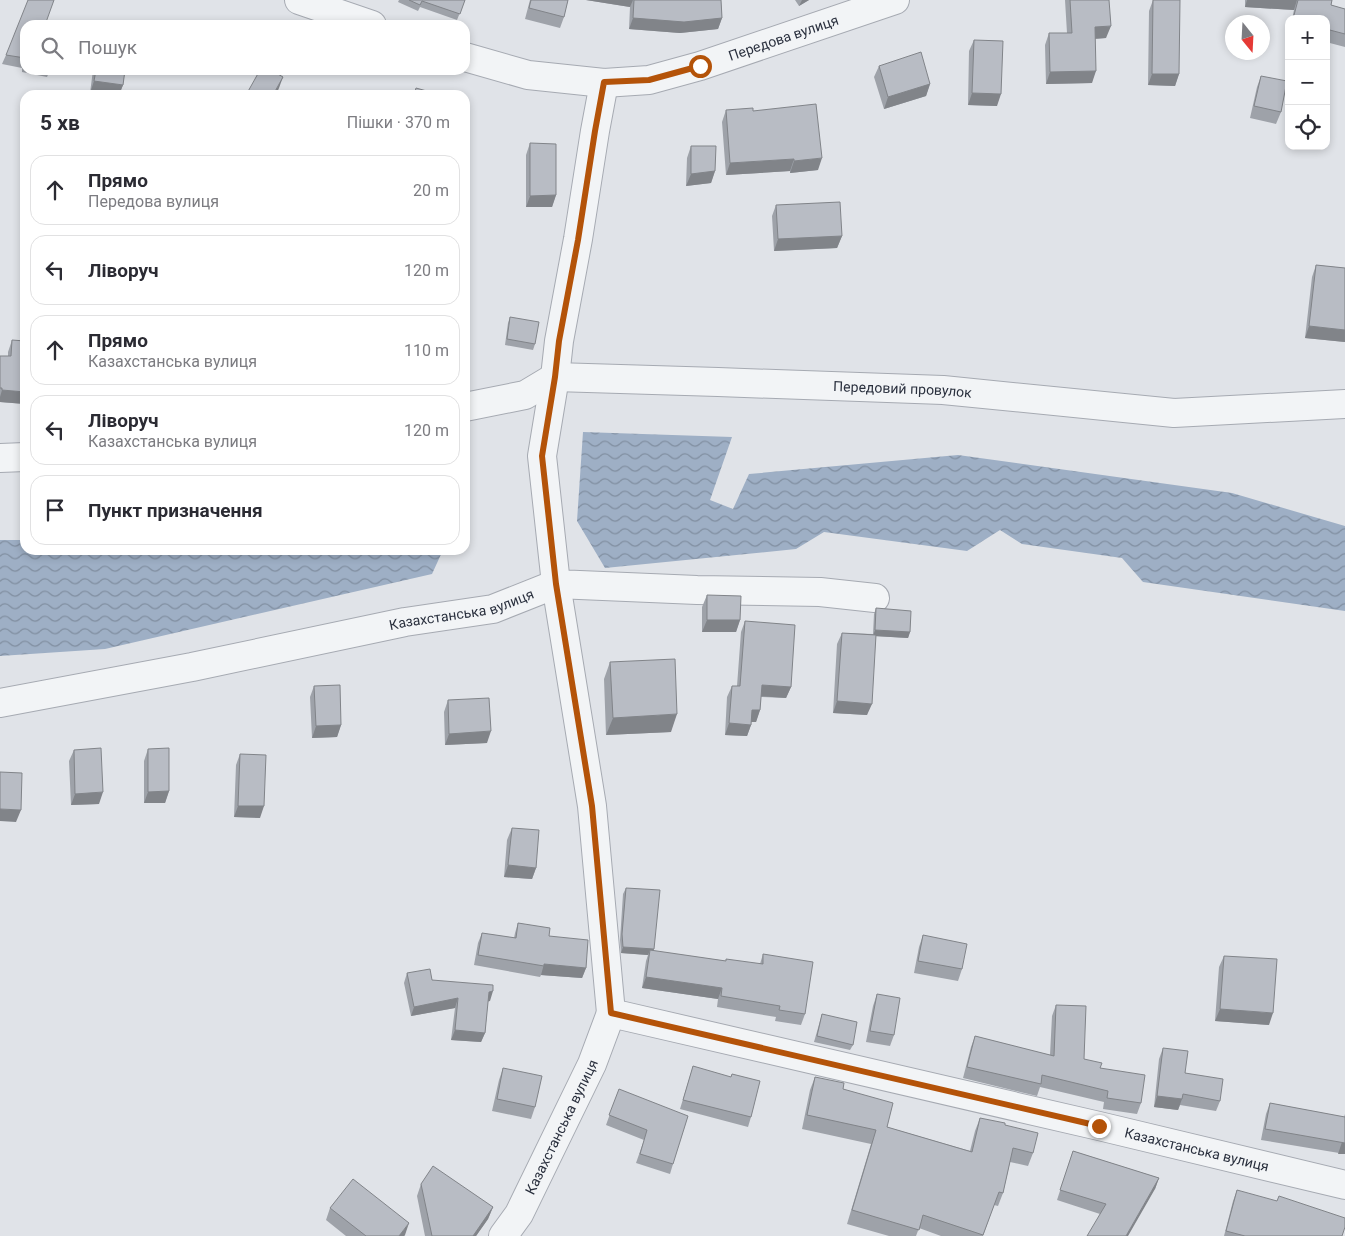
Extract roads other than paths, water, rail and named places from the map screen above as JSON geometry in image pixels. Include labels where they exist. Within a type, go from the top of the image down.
[{"type":"street","points":[[299,0],[357,20]]},
{"type":"street","name":"Передова вулиця","points":[[470,57],[528,74],[604,82],[649,80],[700,66],[895,0]]},
{"type":"street","points":[[604,82],[559,341],[542,456],[556,584],[697,590],[820,592],[875,598]]},
{"type":"street","points":[[470,406],[525,395],[555,377]]},
{"type":"street","name":"Передовий провулок","points":[[555,377],[943,390],[1174,414],[1345,404]]},
{"type":"street","points":[[0,458],[20,457]]},
{"type":"street","name":"Казахстанська вулиця","points":[[0,703],[192,668],[405,622],[493,609],[556,584],[592,806],[611,1013],[592,1064],[519,1214],[503,1236]]},
{"type":"street","name":"Казахстанська вулиця","points":[[611,1013],[1345,1185]]},
{"type":"water","points":[[583,432],[732,437],[710,500],[733,509],[749,474],[958,455],[1232,493],[1345,526],[1345,611],[1143,582],[1122,558],[1022,544],[1000,530],[967,551],[824,532],[796,549],[605,568],[577,521]]},
{"type":"water","points":[[0,540],[20,540],[20,555],[441,555],[432,574],[105,649],[0,656]]}]
